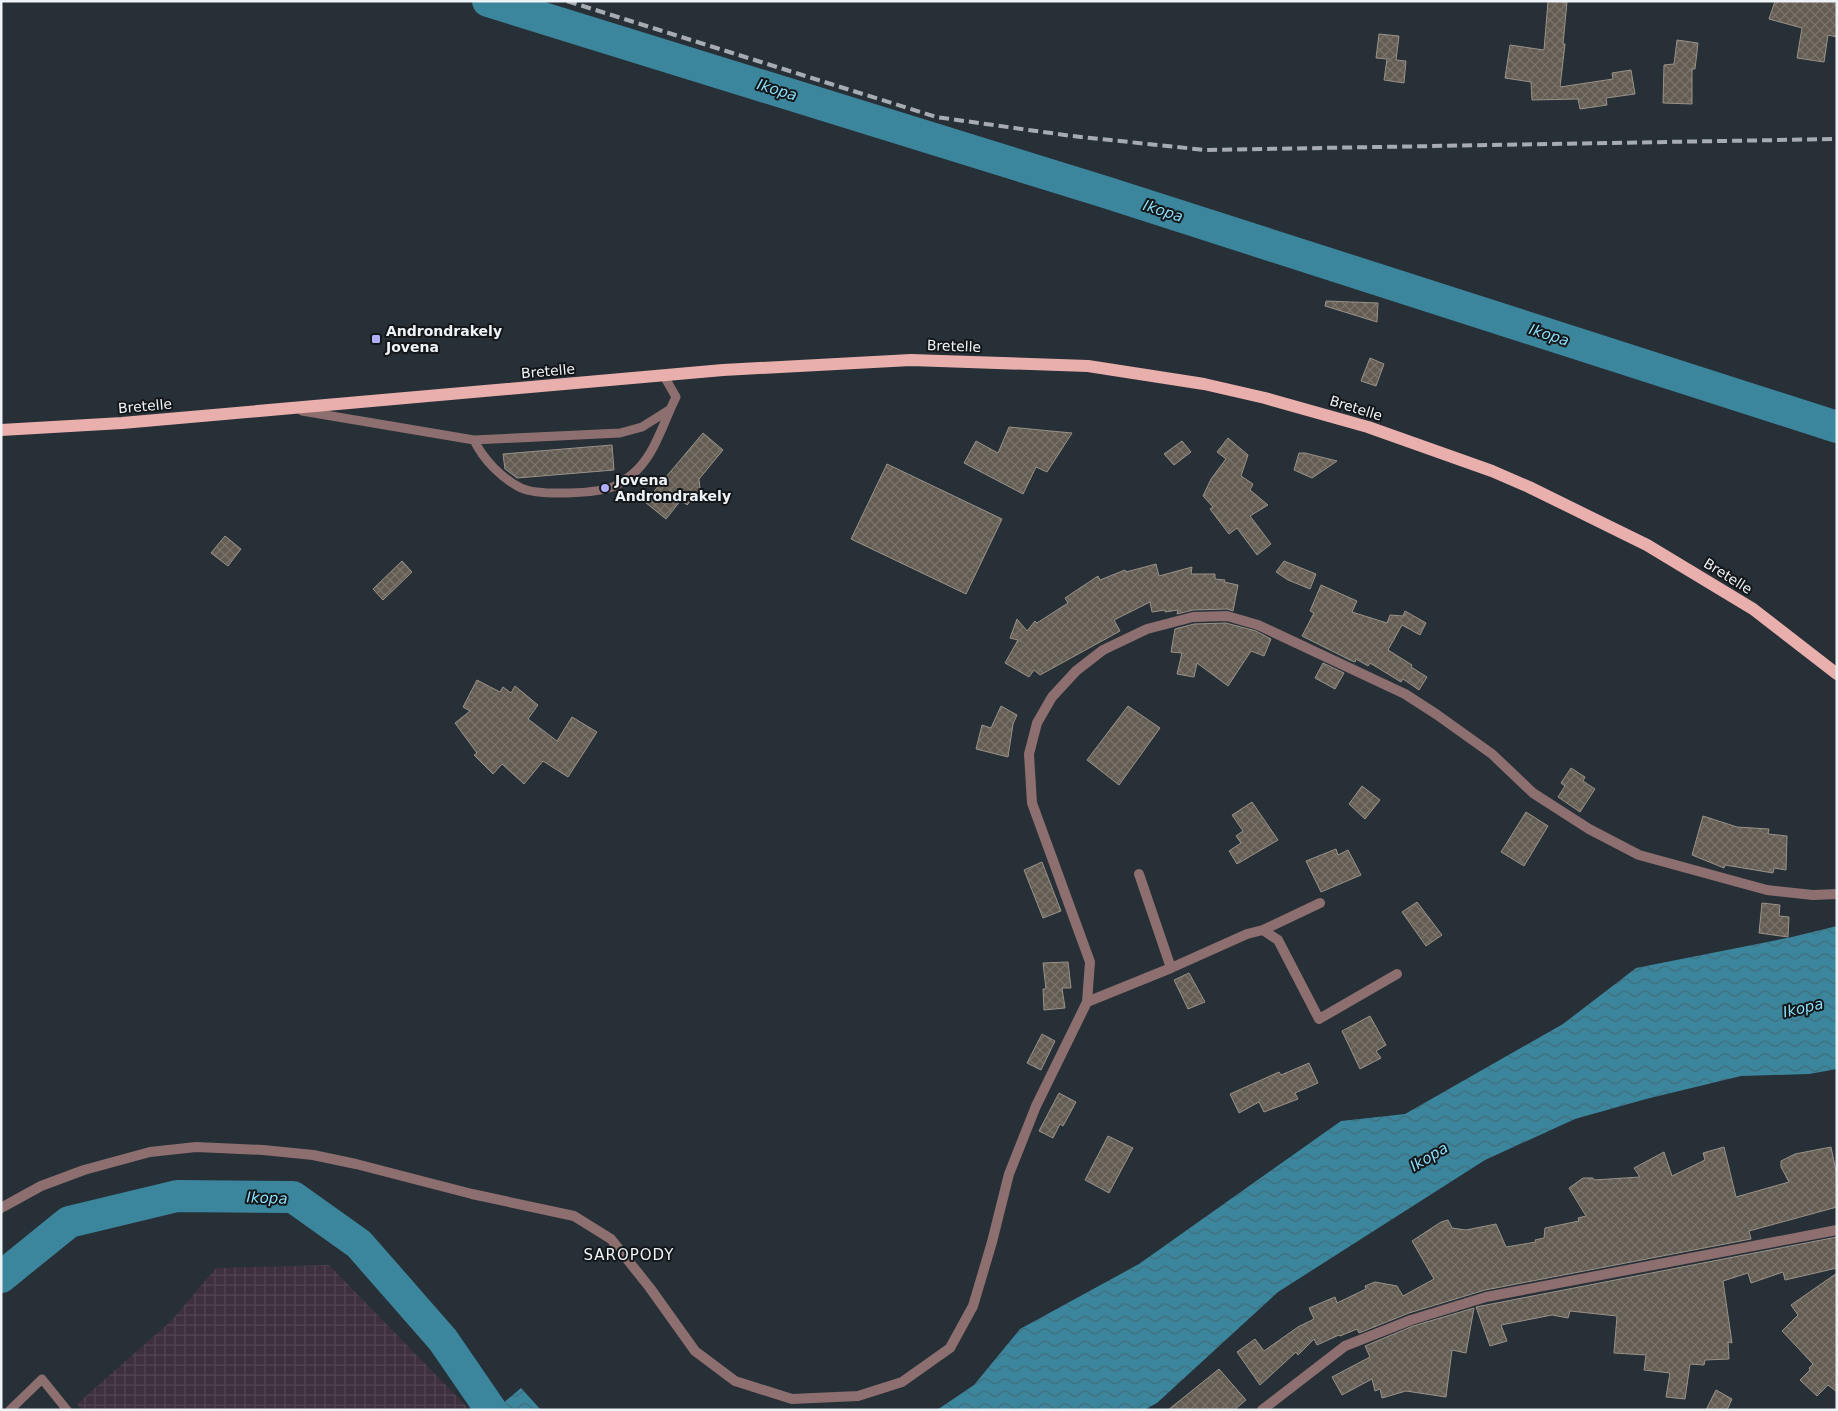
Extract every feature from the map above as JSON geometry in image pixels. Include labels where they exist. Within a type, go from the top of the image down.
[{"type":"main road","name":"Bretelle","points":[[1,430],[122,423],[291,409],[722,370],[911,360],[1088,366],[1204,384],[1265,398],[1368,427],[1492,471],[1545,494],[1648,545],[1753,609],[1837,674]]},
{"type":"street","points":[[1,1208],[41,1186],[84,1170],[150,1152],[196,1147],[263,1150],[313,1155],[356,1164],[472,1194],[574,1216],[611,1239],[650,1288],[695,1351],[735,1381],[792,1399],[858,1396],[902,1382],[950,1348],[973,1306],[1009,1174],[1036,1106],[1087,1002],[1090,962],[1032,803],[1029,754],[1037,723],[1052,697],[1076,671],[1103,650],[1147,629],[1193,617],[1227,616],[1258,625],[1405,694],[1492,754],[1533,793],[1589,829],[1639,855],[1767,890],[1813,895],[1837,894]]},
{"type":"street","points":[[1138,874],[1171,968]]},
{"type":"street","points":[[1087,1002],[1171,968],[1247,934],[1263,930],[1320,904]]},
{"type":"street","points":[[1263,930],[1278,940],[1319,1019],[1396,974]]},
{"type":"street","points":[[1262,1410],[1345,1346],[1411,1320],[1486,1297],[1837,1230]]},
{"type":"lane","points":[[474,440],[481,455],[497,470],[522,488],[555,494],[616,486],[646,460],[676,397],[664,376]]},
{"type":"lane","points":[[291,409],[474,440],[620,433],[642,427],[670,410]]},
{"type":"lane","points":[[10,1410],[42,1379],[67,1410]]},
{"type":"shaded area","points":[[329,1265],[470,1410],[82,1410],[77,1404],[171,1321],[216,1268]]},
{"type":"water","points":[[1837,926],[1837,1069],[1809,1074],[1741,1076],[1646,1099],[1575,1119],[1485,1160],[1278,1292],[1157,1403],[1144,1410],[937,1410],[974,1385],[1020,1329],[1139,1264],[1341,1121],[1405,1114],[1563,1024],[1636,968],[1792,937]]},
{"type":"water","points":[[521,1388],[541,1410],[504,1410],[501,1405]]},
{"type":"building","points":[[1548,1],[1567,2],[1560,87],[1613,79],[1612,73],[1631,70],[1635,94],[1606,98],[1607,105],[1580,109],[1578,99],[1532,100],[1531,82],[1505,78],[1510,45],[1544,50]]},
{"type":"building","points":[[1775,1],[1837,1],[1837,37],[1828,35],[1824,62],[1797,58],[1802,28],[1769,19]]},
{"type":"building","points":[[1379,34],[1399,36],[1396,60],[1406,61],[1404,83],[1384,80],[1387,59],[1376,58]]},
{"type":"building","points":[[1677,40],[1698,43],[1695,69],[1692,69],[1692,104],[1663,103],[1664,65],[1674,64]]},
{"type":"building","points":[[1326,301],[1378,303],[1377,322],[1325,306]]},
{"type":"building","points":[[1370,358],[1384,364],[1376,386],[1361,381]]},
{"type":"building","points":[[1009,427],[1072,433],[1047,472],[1036,467],[1023,494],[964,463],[976,441],[998,453]]},
{"type":"building","points":[[703,433],[723,450],[699,479],[700,490],[687,505],[681,500],[666,519],[645,502]]},
{"type":"building","points":[[1228,438],[1248,455],[1241,476],[1253,484],[1250,490],[1268,505],[1250,516],[1271,544],[1257,555],[1237,528],[1229,534],[1210,509],[1213,507],[1203,496],[1211,479],[1226,459],[1217,452]]},
{"type":"building","points":[[1182,441],[1191,452],[1174,465],[1164,454]]},
{"type":"building","points":[[612,445],[614,470],[517,478],[505,469],[503,454]]},
{"type":"building","points":[[1299,453],[1337,461],[1312,478],[1294,470]]},
{"type":"building","points":[[887,464],[1002,519],[966,594],[851,539]]},
{"type":"building","points":[[225,536],[241,549],[228,566],[211,553]]},
{"type":"building","points":[[402,561],[412,572],[383,600],[373,589]]},
{"type":"building","points":[[1284,561],[1316,574],[1310,589],[1288,580],[1276,572]]},
{"type":"building","points":[[1156,564],[1159,576],[1192,567],[1191,574],[1215,574],[1215,579],[1225,580],[1224,582],[1238,585],[1233,611],[1227,609],[1193,610],[1177,614],[1178,610],[1152,612],[1150,602],[1114,620],[1120,631],[1040,675],[1034,670],[1029,677],[1005,663],[1018,640],[1010,638],[1017,619],[1027,631],[1035,621],[1037,623],[1068,603],[1065,598],[1098,576],[1100,580],[1125,570],[1126,572]]},
{"type":"building","points":[[1321,585],[1357,601],[1352,612],[1387,623],[1390,615],[1403,616],[1405,611],[1426,623],[1420,635],[1402,625],[1388,650],[1427,677],[1419,690],[1403,679],[1401,682],[1370,663],[1368,666],[1356,659],[1355,662],[1302,636],[1314,613],[1310,611]]},
{"type":"building","points":[[1226,623],[1256,631],[1271,639],[1264,656],[1251,651],[1228,686],[1197,663],[1194,677],[1177,674],[1182,653],[1171,652],[1175,629],[1194,624]]},
{"type":"building","points":[[1323,663],[1344,673],[1335,689],[1315,678]]},
{"type":"building","points":[[477,680],[500,692],[503,687],[511,693],[515,686],[538,705],[528,719],[557,741],[572,717],[597,732],[568,777],[543,761],[524,784],[502,764],[493,774],[474,755],[477,753],[455,723],[470,711],[463,707]]},
{"type":"building","points":[[1001,706],[1017,715],[1013,724],[1008,757],[976,749],[982,725],[991,728]]},
{"type":"building","points":[[1128,706],[1160,728],[1119,785],[1087,760]]},
{"type":"building","points":[[1571,768],[1585,777],[1583,781],[1595,789],[1580,812],[1558,797],[1565,786],[1561,783]]},
{"type":"building","points":[[1362,786],[1380,800],[1365,819],[1349,804]]},
{"type":"building","points":[[1252,802],[1278,840],[1237,864],[1229,851],[1241,843],[1236,836],[1243,831],[1232,815]]},
{"type":"building","points":[[1526,812],[1548,826],[1524,866],[1501,852]]},
{"type":"building","points":[[1703,816],[1737,827],[1769,829],[1768,834],[1787,836],[1786,870],[1774,868],[1773,873],[1725,865],[1724,868],[1692,855]]},
{"type":"building","points":[[1336,849],[1338,855],[1348,850],[1361,875],[1321,892],[1306,861]]},
{"type":"building","points":[[1042,862],[1061,911],[1043,918],[1024,870]]},
{"type":"building","points":[[1417,902],[1442,935],[1426,946],[1402,912]]},
{"type":"building","points":[[1762,903],[1780,905],[1779,916],[1789,917],[1788,937],[1759,933]]},
{"type":"building","points":[[1068,962],[1071,988],[1062,988],[1065,1008],[1044,1010],[1043,989],[1046,989],[1043,963]]},
{"type":"building","points":[[1189,973],[1205,1002],[1188,1009],[1174,980]]},
{"type":"building","points":[[1370,1016],[1386,1045],[1376,1051],[1381,1058],[1360,1069],[1342,1031]]},
{"type":"building","points":[[1042,1034],[1055,1041],[1041,1070],[1027,1063]]},
{"type":"building","points":[[1309,1063],[1318,1083],[1295,1093],[1298,1099],[1264,1112],[1259,1102],[1239,1113],[1230,1094],[1279,1072],[1281,1075]]},
{"type":"building","points":[[1059,1093],[1076,1102],[1063,1126],[1060,1124],[1053,1138],[1039,1131]]},
{"type":"building","points":[[1108,1136],[1133,1148],[1109,1193],[1085,1180]]},
{"type":"building","points":[[1724,1147],[1736,1197],[1789,1182],[1781,1167],[1781,1161],[1795,1154],[1831,1147],[1837,1176],[1837,1207],[1749,1231],[1751,1239],[1485,1290],[1409,1313],[1359,1333],[1357,1329],[1317,1345],[1314,1339],[1298,1355],[1296,1352],[1260,1385],[1237,1352],[1255,1339],[1264,1351],[1298,1327],[1314,1319],[1309,1308],[1335,1297],[1337,1303],[1366,1289],[1365,1286],[1375,1282],[1397,1286],[1403,1296],[1434,1279],[1412,1241],[1441,1222],[1448,1220],[1452,1228],[1466,1230],[1496,1224],[1506,1247],[1536,1242],[1535,1240],[1544,1238],[1545,1228],[1579,1221],[1578,1218],[1586,1216],[1569,1188],[1583,1178],[1593,1178],[1594,1180],[1640,1177],[1634,1168],[1664,1152],[1672,1176],[1705,1160],[1703,1153]]},
{"type":"building","points":[[1837,1237],[1837,1268],[1785,1280],[1783,1272],[1751,1283],[1748,1273],[1723,1281],[1732,1343],[1728,1342],[1729,1359],[1705,1360],[1704,1365],[1690,1364],[1685,1399],[1666,1397],[1670,1373],[1644,1370],[1646,1355],[1614,1353],[1617,1316],[1570,1311],[1568,1318],[1552,1315],[1501,1325],[1507,1341],[1490,1346],[1476,1307]]},
{"type":"building","points":[[1837,1273],[1837,1392],[1828,1385],[1817,1396],[1800,1380],[1813,1364],[1782,1331],[1798,1315],[1791,1305]]},
{"type":"building","points":[[1474,1308],[1466,1353],[1452,1350],[1446,1397],[1406,1391],[1382,1398],[1380,1389],[1375,1391],[1372,1379],[1342,1395],[1332,1377],[1370,1357],[1365,1346],[1413,1326]]},
{"type":"building","points":[[1219,1369],[1246,1400],[1234,1410],[1168,1410]]},
{"type":"building","points":[[1716,1390],[1732,1399],[1727,1410],[1706,1410]]},
{"type":"waterway","name":"Ikopa","points":[[488,1],[1105,192],[1837,427]]},
{"type":"waterway","name":"Ikopa","points":[[1,1277],[69,1222],[177,1196],[293,1197],[359,1244],[443,1340],[491,1410]]},
{"type":"railway","points":[[567,1],[936,117],[1072,136],[1205,150],[1837,139]]},
{"type":"place","name":"Androndrakely Jovena","points":[[376,339]]},
{"type":"place","name":"Jovena Androndrakely","points":[[605,488]]},
{"type":"district","name":"SAROPODY","points":[[629,1255]]}]
